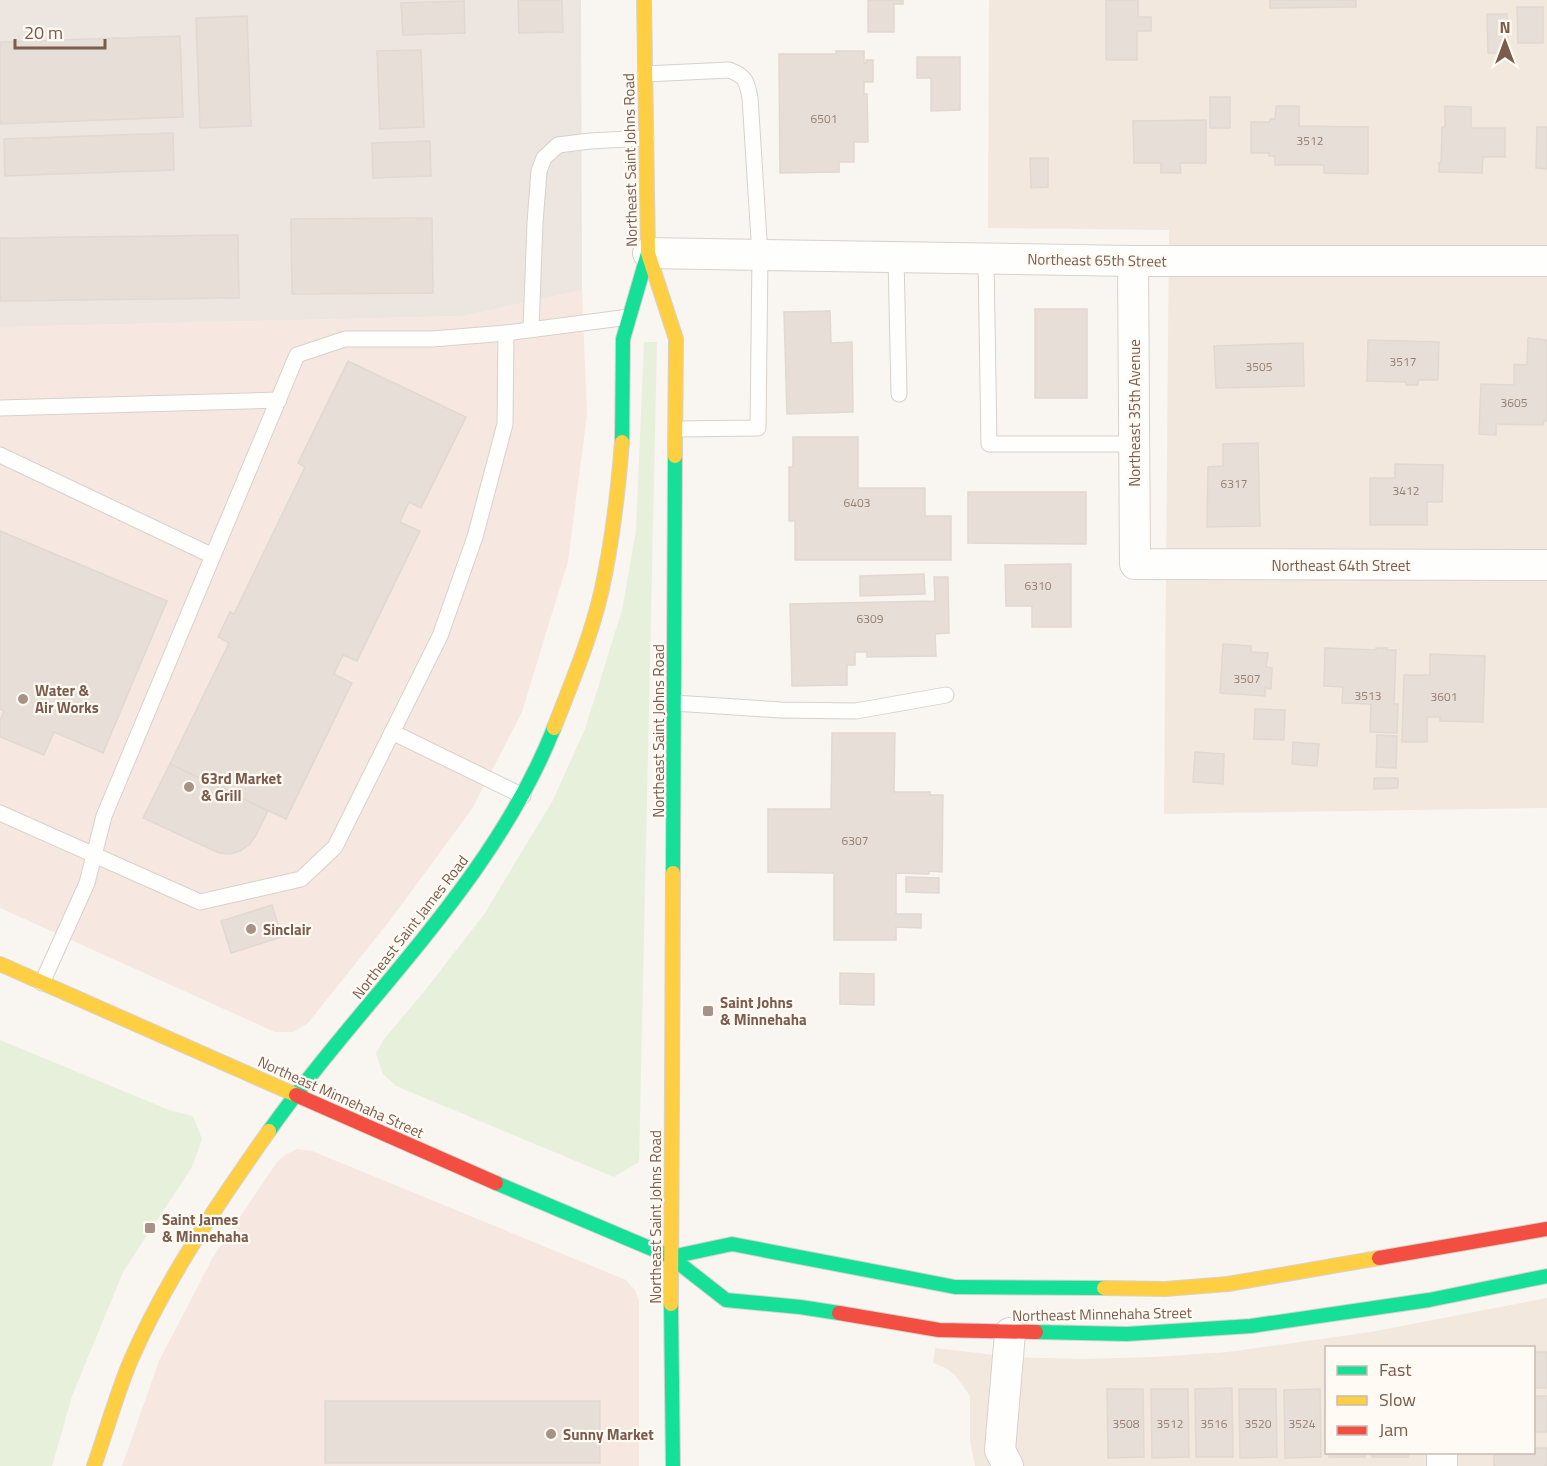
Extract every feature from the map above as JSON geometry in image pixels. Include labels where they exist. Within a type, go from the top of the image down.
[{"type":"main road","name":"Northeast Saint Johns Road","points":[[644,0],[648,253],[676,339],[671,1257],[673,1466]]},
{"type":"main road","name":"Northeast Saint James Road","points":[[94,1466],[130,1363],[167,1286],[229,1187],[296,1094],[461,892],[489,852],[523,796],[543,756],[584,652],[600,593],[619,480],[623,420],[623,339],[648,253]]},
{"type":"main road","name":"Northeast Minnehaha Street","points":[[0,964],[483,1178],[671,1257],[726,1300],[800,1307],[939,1330],[1127,1334],[1251,1326],[1429,1300],[1547,1276]]},
{"type":"main road","name":"Northeast Minnehaha Street","points":[[671,1257],[732,1244],[955,1287],[1165,1289],[1228,1284],[1547,1229]]},
{"type":"street","name":"Northeast 65th Street","points":[[648,253],[1133,261],[1547,261]]},
{"type":"street","name":"Northeast 35th Avenue","points":[[1133,261],[1135,564]]},
{"type":"street","name":"Northeast 64th Street","points":[[1135,564],[1547,565]]},
{"type":"street","points":[[1008,1466],[1000,1450],[1010,1333]]},
{"type":"lane","points":[[645,74],[729,70],[740,74],[747,83],[750,98],[760,255],[758,428],[676,429]]},
{"type":"lane","points":[[531,329],[535,223],[539,171],[544,158],[558,145],[646,138]]},
{"type":"lane","points":[[896,257],[898,394]]},
{"type":"lane","points":[[986,259],[989,444],[1134,444]]},
{"type":"lane","points":[[42,982],[87,883],[104,816],[297,355],[345,339],[432,339],[506,333],[629,317]]},
{"type":"lane","points":[[0,813],[200,902],[301,879],[335,847],[440,636],[475,537],[505,424],[506,333]]},
{"type":"lane","points":[[0,408],[279,400]]},
{"type":"lane","points":[[0,455],[213,556]]},
{"type":"lane","points":[[674,703],[781,710],[856,711],[946,695]]},
{"type":"lane","points":[[392,732],[523,796]]},
{"type":"shaded area","points":[[0,0],[581,0],[582,290],[463,316],[0,327]]},
{"type":"shaded area","points":[[989,0],[1547,0],[1547,808],[1164,814],[1169,230],[988,228]]},
{"type":"shaded area","points":[[582,290],[587,415],[568,561],[522,712],[472,809],[391,919],[308,1023],[293,1032],[275,1032],[0,908],[0,327],[463,316]]},
{"type":"shaded area","points":[[297,1149],[312,1151],[626,1280],[635,1290],[639,1301],[639,1466],[122,1466],[159,1361],[213,1257],[277,1162],[286,1154]]},
{"type":"shaded area","points":[[1547,1298],[1547,1466],[975,1466],[970,1441],[970,1396],[955,1375],[946,1368],[933,1363],[935,1348],[1011,1357],[1081,1359],[1228,1352],[1371,1332]]},
{"type":"green space","points":[[644,342],[657,342],[639,1162],[614,1177],[396,1086],[383,1074],[376,1054],[384,1039],[485,913],[553,800],[585,729],[622,610],[636,531]]},
{"type":"green space","points":[[0,1040],[169,1110],[193,1116],[202,1139],[192,1167],[123,1272],[72,1396],[52,1466],[0,1466]]},
{"type":"building","points":[[518,0],[562,0],[563,32],[519,33]]},
{"type":"building","points":[[868,0],[903,0],[903,4],[894,4],[894,32],[868,32]]},
{"type":"building","points":[[1106,0],[1138,0],[1138,17],[1151,17],[1151,31],[1137,31],[1137,60],[1106,60]]},
{"type":"building","points":[[1270,0],[1356,0],[1356,7],[1270,8]]},
{"type":"building","points":[[464,1],[465,33],[403,35],[401,3]]},
{"type":"building","points":[[1517,7],[1543,7],[1543,43],[1518,43]]},
{"type":"building","points":[[1487,14],[1507,14],[1508,53],[1488,53]]},
{"type":"building","points":[[247,16],[251,126],[200,128],[196,18]]},
{"type":"building","points":[[180,36],[183,117],[0,124],[0,42]]},
{"type":"building","points":[[421,50],[424,127],[380,129],[377,51]]},
{"type":"building","points":[[836,51],[864,51],[864,63],[866,60],[873,60],[873,82],[864,82],[864,94],[867,94],[868,142],[854,142],[854,162],[839,162],[839,172],[780,173],[779,54],[836,54]]},
{"type":"building","points":[[917,57],[960,57],[960,110],[931,111],[931,78],[917,78]]},
{"type":"building","points":[[1210,97],[1230,97],[1230,128],[1210,128]]},
{"type":"building","points":[[1276,106],[1299,106],[1299,126],[1368,127],[1368,174],[1324,173],[1324,165],[1275,165],[1275,156],[1269,156],[1269,153],[1251,153],[1251,122],[1270,122],[1270,119],[1275,119]]},
{"type":"building","points":[[1445,106],[1471,107],[1471,128],[1505,128],[1505,157],[1483,157],[1482,173],[1439,172],[1442,127],[1445,127]]},
{"type":"building","points":[[1206,120],[1206,163],[1180,163],[1181,173],[1161,173],[1161,163],[1134,163],[1133,121]]},
{"type":"building","points":[[1537,127],[1547,127],[1547,169],[1536,168]]},
{"type":"building","points":[[173,133],[174,170],[5,176],[4,139]]},
{"type":"building","points":[[430,141],[431,176],[373,178],[372,143]]},
{"type":"building","points":[[1030,158],[1048,158],[1048,187],[1031,188]]},
{"type":"building","points":[[432,218],[433,293],[292,294],[291,219]]},
{"type":"building","points":[[238,235],[239,298],[0,301],[0,238]]},
{"type":"building","points":[[1035,309],[1087,309],[1087,398],[1035,398]]},
{"type":"building","points":[[830,311],[831,343],[852,342],[853,412],[787,414],[784,312]]},
{"type":"building","points":[[1528,338],[1547,340],[1547,421],[1544,421],[1543,425],[1496,424],[1496,435],[1479,434],[1481,384],[1514,385],[1514,364],[1527,365]]},
{"type":"building","points":[[1368,340],[1439,342],[1438,380],[1418,380],[1418,385],[1406,385],[1406,382],[1367,381]]},
{"type":"building","points":[[1303,343],[1304,386],[1216,388],[1214,346]]},
{"type":"building","points":[[348,361],[466,417],[421,508],[409,502],[400,522],[420,531],[357,661],[343,655],[334,674],[352,683],[286,819],[170,764],[229,643],[218,637],[230,612],[234,614],[305,467],[298,463]]},
{"type":"building","points":[[793,437],[858,437],[858,488],[925,488],[925,516],[951,516],[951,560],[795,560],[795,521],[789,521],[789,467],[793,467]]},
{"type":"building","points":[[1258,443],[1260,526],[1207,527],[1208,467],[1223,466],[1223,444]]},
{"type":"building","points":[[1395,464],[1443,465],[1442,502],[1427,502],[1427,525],[1370,525],[1370,478],[1395,478]]},
{"type":"building","points":[[968,492],[1086,492],[1086,544],[968,543]]},
{"type":"building","points":[[0,531],[167,601],[103,753],[54,732],[44,755],[0,737],[0,720],[4,711],[0,709]]},
{"type":"building","points":[[1071,564],[1071,627],[1032,627],[1032,606],[1006,606],[1005,565]]},
{"type":"building","points":[[924,574],[925,594],[860,596],[860,576]]},
{"type":"building","points":[[934,577],[948,577],[949,633],[935,634],[936,656],[867,657],[867,652],[855,652],[855,665],[847,665],[847,685],[792,686],[790,604],[935,601]]},
{"type":"building","points":[[1223,644],[1251,646],[1251,652],[1268,653],[1266,667],[1272,668],[1271,689],[1265,688],[1265,696],[1220,693]]},
{"type":"building","points":[[1325,648],[1396,650],[1394,704],[1398,704],[1397,733],[1370,732],[1371,704],[1342,703],[1343,687],[1324,686]]},
{"type":"building","points":[[1430,654],[1485,656],[1483,722],[1440,721],[1440,717],[1427,717],[1427,742],[1402,742],[1404,675],[1430,675]]},
{"type":"building","points":[[1255,709],[1285,710],[1284,740],[1254,739]]},
{"type":"building","points":[[832,733],[895,733],[894,792],[930,792],[930,795],[943,795],[942,872],[896,873],[896,914],[921,914],[921,928],[896,927],[896,940],[834,940],[834,873],[768,872],[768,809],[831,809]]},
{"type":"building","points":[[1377,735],[1397,736],[1396,768],[1376,767]]},
{"type":"building","points":[[1293,742],[1319,744],[1317,766],[1292,764]]},
{"type":"building","points":[[1195,752],[1224,754],[1223,784],[1193,782]]},
{"type":"building","name":"63rd Market & Grill","points":[[170,764],[268,811],[249,845],[230,854],[219,853],[143,818]]},
{"type":"building","points":[[1374,778],[1398,778],[1398,788],[1374,789]]},
{"type":"building","points":[[906,877],[939,878],[939,893],[906,892]]},
{"type":"building","name":"Sinclair","points":[[272,905],[282,937],[231,953],[221,921]]},
{"type":"building","points":[[840,973],[874,974],[874,1005],[840,1004]]},
{"type":"building","points":[[1535,1352],[1547,1352],[1547,1388],[1535,1388]]},
{"type":"building","points":[[1232,1388],[1233,1457],[1196,1457],[1195,1389]]},
{"type":"building","points":[[1107,1389],[1143,1389],[1144,1457],[1108,1458]]},
{"type":"building","points":[[1151,1389],[1188,1389],[1189,1457],[1152,1458]]},
{"type":"building","points":[[1239,1389],[1276,1389],[1277,1457],[1240,1458]]},
{"type":"building","points":[[1320,1389],[1321,1457],[1285,1458],[1284,1390]]},
{"type":"building","points":[[1535,1396],[1547,1396],[1547,1432],[1535,1432]]},
{"type":"building","points":[[325,1401],[600,1401],[600,1463],[325,1463]]},
{"type":"building","points":[[1535,1448],[1547,1448],[1547,1466],[1494,1466],[1494,1454],[1535,1454]]},
{"type":"building","points":[[1329,1454],[1365,1454],[1365,1457],[1329,1457]]},
{"type":"building","points":[[1372,1454],[1408,1454],[1408,1457],[1372,1457]]},
{"type":"traffic: fast","points":[[622,442],[623,339],[648,253]]},
{"type":"traffic: fast","points":[[673,873],[675,456]]},
{"type":"traffic: fast","points":[[269,1131],[462,889],[497,838],[528,785],[554,728]]},
{"type":"traffic: fast","points":[[496,1183],[671,1257],[726,1300],[839,1313]]},
{"type":"traffic: fast","points":[[671,1257],[732,1244],[955,1287],[1104,1288]]},
{"type":"traffic: fast","points":[[1036,1332],[1127,1334],[1251,1326],[1429,1300],[1547,1276]]},
{"type":"traffic: fast","points":[[671,1304],[673,1466]]},
{"type":"traffic: slow","points":[[644,0],[648,253],[676,339],[675,456]]},
{"type":"traffic: slow","points":[[554,728],[597,610],[614,518],[622,442]]},
{"type":"traffic: slow","points":[[671,1304],[673,873]]},
{"type":"traffic: slow","points":[[0,964],[296,1095]]},
{"type":"traffic: slow","points":[[94,1466],[130,1362],[144,1331],[176,1272],[269,1131]]},
{"type":"traffic: slow","points":[[1104,1288],[1165,1289],[1228,1284],[1379,1258]]},
{"type":"traffic: jam","points":[[296,1095],[496,1183]]},
{"type":"traffic: jam","points":[[1379,1258],[1547,1229]]},
{"type":"traffic: jam","points":[[839,1313],[939,1330],[1036,1332]]},
{"type":"place","name":"Water & Air Works","points":[[23,699]]},
{"type":"place","name":"63rd Market & Grill","points":[[189,787]]},
{"type":"place","name":"Sinclair","points":[[251,929]]},
{"type":"place","name":"Saint Johns & Minnehaha","points":[[708,1011]]},
{"type":"place","name":"Saint James & Minnehaha","points":[[150,1228]]},
{"type":"place","name":"Sunny Market","points":[[551,1434]]}]
